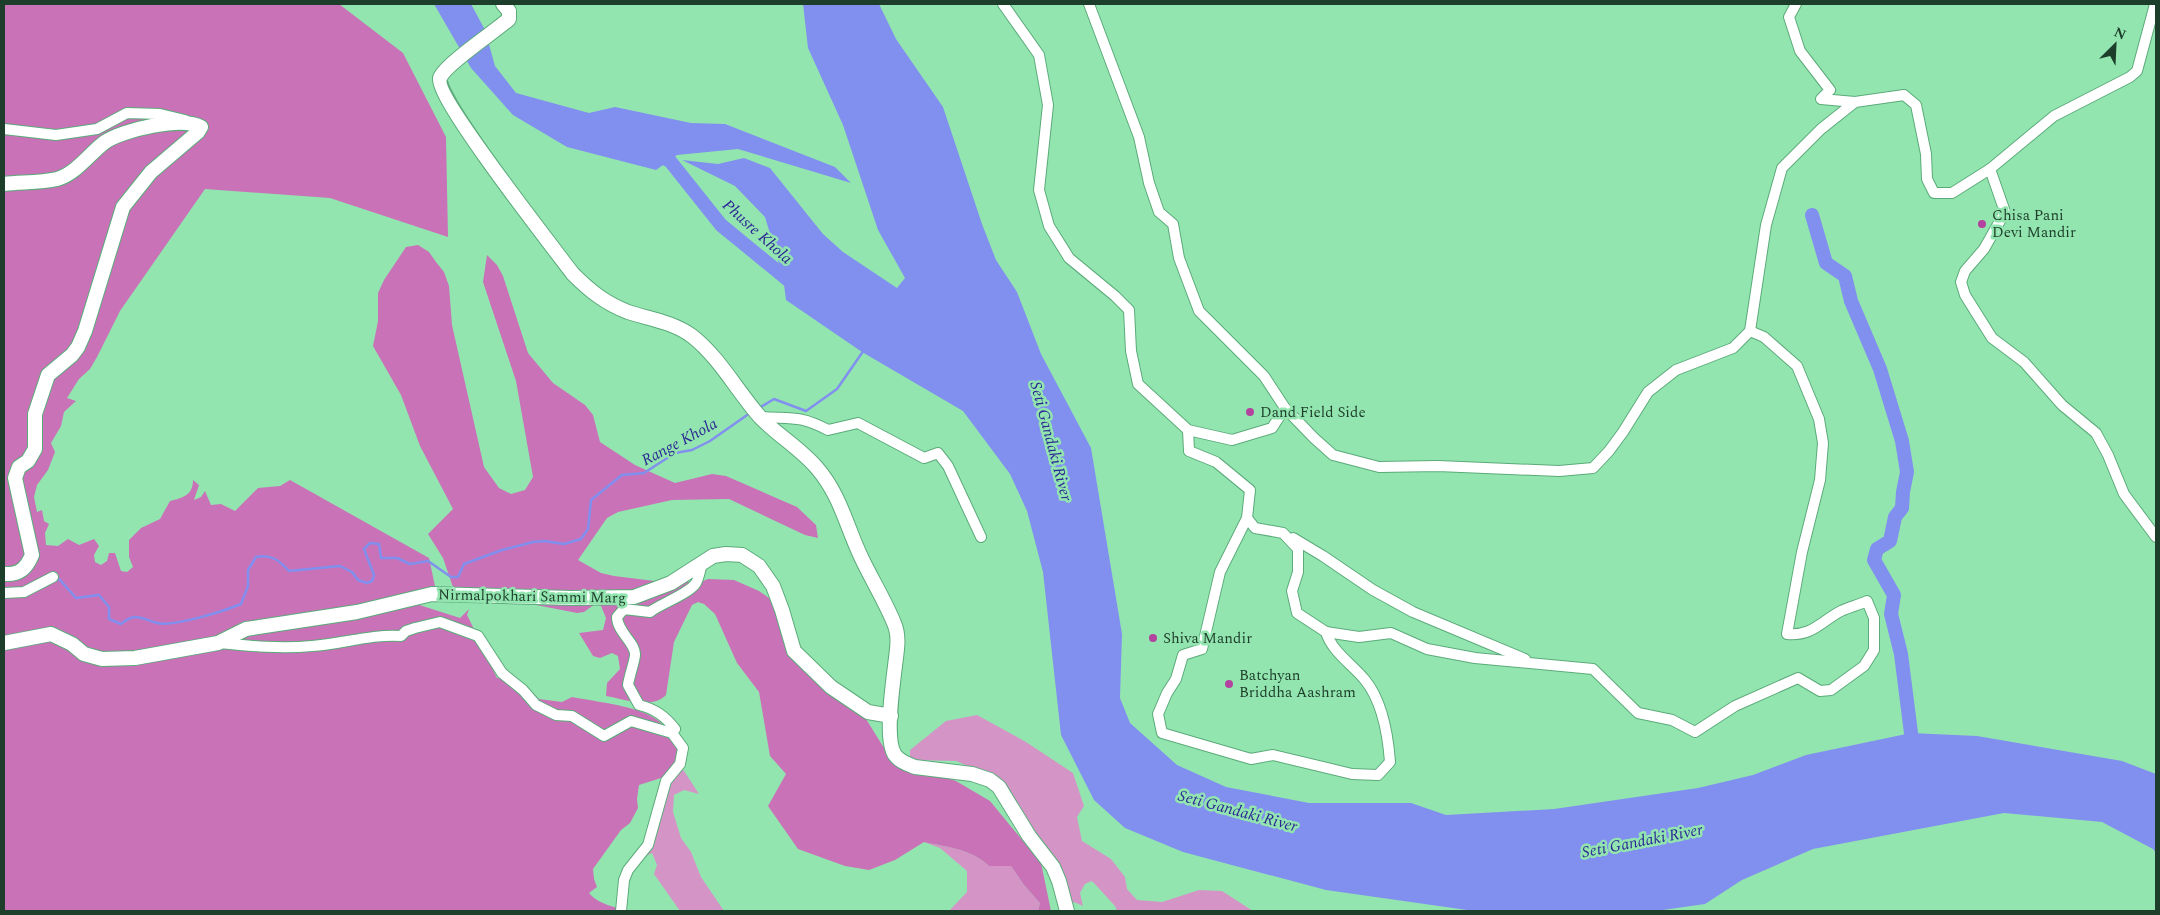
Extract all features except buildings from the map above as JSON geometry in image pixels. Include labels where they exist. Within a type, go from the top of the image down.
[{"type":"main road","points":[[504,4],[509,11],[509,19],[443,73],[439,84],[442,90],[477,146],[573,274],[603,301],[628,312],[671,324],[692,336],[739,388],[761,417],[801,451],[830,485],[836,495],[861,558],[895,624],[898,643],[889,732],[892,748],[901,760],[916,767],[943,769],[981,777],[999,787],[1029,836],[1053,867],[1067,911]]},
{"type":"main road","points":[[4,184],[57,179],[67,174],[114,136],[168,124],[199,126],[200,130],[151,172],[123,206],[85,332],[78,347],[48,376],[36,414],[35,449],[28,461],[19,467],[15,478],[32,555],[25,568],[17,573],[4,574]]},
{"type":"main road","name":"Nirmalpokhari Sammi Marg","points":[[4,643],[50,634],[72,644],[84,654],[102,659],[135,658],[218,643],[246,629],[358,612],[432,594],[572,598],[634,597],[671,583],[712,556],[726,554],[742,555],[759,566],[773,586],[794,651],[832,687],[868,712],[891,716]]},
{"type":"street","points":[[1003,4],[1039,56],[1048,105],[1039,190],[1049,226],[1069,258],[1129,310],[1131,351],[1138,384],[1188,430],[1232,440],[1272,428],[1285,408]]},
{"type":"street","points":[[1089,4],[1139,137],[1149,183],[1159,212],[1173,224],[1179,258],[1199,310],[1264,376],[1285,408],[1314,438],[1334,455],[1380,467],[1438,466],[1559,471],[1592,468],[1609,452],[1648,392],[1676,370],[1733,348],[1750,331],[1766,226],[1782,168],[1821,129],[1855,102]]},
{"type":"street","points":[[1796,4],[1789,17],[1800,51],[1830,90],[1821,99],[1855,102],[1904,95],[1916,106],[1926,154],[1927,180],[1934,193],[1952,193],[1990,169],[2054,116],[2130,77],[2137,71],[2155,4]]},
{"type":"street","points":[[4,129],[56,135],[98,129],[127,113],[169,116],[179,118],[191,124]]},
{"type":"street","points":[[1990,169],[2005,212],[1984,249],[1964,271],[1961,282],[1965,295],[1992,338],[2024,362],[2062,405],[2096,433],[2108,455],[2124,494],[2156,537]]},
{"type":"street","points":[[1283,533],[1298,549],[1298,572],[1292,591],[1297,613],[1326,632],[1359,637],[1391,633],[1427,648],[1475,658],[1593,669],[1638,713],[1672,720],[1695,732],[1735,706],[1798,678],[1820,691],[1831,690],[1864,666],[1874,650],[1874,618],[1867,601],[1840,612],[1822,625],[1801,635],[1786,634],[1802,552],[1820,480],[1824,443],[1820,419],[1797,366],[1764,337],[1750,331]]},
{"type":"street","points":[[761,417],[787,417],[810,421],[828,430],[858,423],[924,458],[938,453],[948,466],[981,536]]},
{"type":"street","points":[[1188,430],[1189,450],[1216,462],[1250,490],[1247,518],[1220,572],[1202,648],[1183,655],[1176,679],[1166,693],[1158,714],[1162,733],[1251,759],[1273,755],[1352,774],[1378,775],[1390,762],[1388,737],[1375,695],[1365,680],[1329,643],[1326,632]]},
{"type":"street","points":[[1247,518],[1255,528],[1283,533],[1323,556],[1372,590],[1413,612],[1533,662]]},
{"type":"street","points":[[672,733],[675,729],[667,718],[652,708],[639,704],[628,685],[636,655],[634,649],[617,626],[616,617],[624,609],[650,612],[657,606],[666,604],[696,584],[702,564]]},
{"type":"street","points":[[4,594],[24,592],[53,578]]},
{"type":"street","points":[[218,643],[271,648],[314,646],[364,638],[401,636],[406,631],[440,622],[478,636],[502,673],[523,690],[536,705],[556,715],[572,716],[604,736],[631,721],[672,733],[683,748],[680,764],[666,781],[648,845],[628,870],[624,880],[621,911]]},
{"type":"shaded area","points":[[4,4],[339,4],[403,53],[446,137],[448,237],[330,198],[205,189],[120,311],[90,369],[79,379],[67,398],[76,401],[64,412],[61,426],[51,443],[55,452],[48,470],[37,485],[34,497],[37,512],[42,510],[44,521],[49,524],[45,533],[46,545],[58,546],[68,539],[79,545],[94,539],[99,546],[94,555],[95,562],[101,565],[107,561],[109,553],[115,553],[121,571],[127,572],[133,567],[129,557],[129,540],[141,528],[160,519],[170,501],[186,495],[193,485],[193,480],[199,485],[194,500],[201,497],[205,491],[211,505],[221,504],[235,511],[258,488],[280,486],[290,480],[429,558],[435,586],[421,592],[410,602],[460,618],[469,609],[467,615],[473,627],[474,638],[496,658],[493,670],[497,678],[517,679],[539,699],[562,702],[572,697],[607,703],[645,713],[666,728],[672,737],[679,751],[672,770],[664,781],[661,778],[639,785],[638,808],[630,823],[621,830],[593,869],[597,887],[589,893],[604,904],[634,911],[4,911]]},
{"type":"shaded area","points":[[418,245],[429,252],[444,272],[449,286],[452,325],[484,467],[499,488],[511,494],[525,490],[533,477],[516,381],[483,282],[487,255],[497,265],[503,276],[528,353],[553,383],[585,405],[593,415],[600,442],[635,465],[675,483],[712,474],[726,476],[797,507],[816,525],[818,538],[805,535],[729,499],[672,500],[618,512],[607,518],[578,560],[601,573],[614,576],[671,583],[683,580],[696,584],[708,579],[734,580],[759,591],[769,598],[808,674],[863,714],[884,748],[905,763],[956,781],[990,801],[1041,863],[1051,911],[1038,911],[1040,903],[1011,866],[989,866],[967,852],[950,847],[924,842],[895,860],[869,870],[845,866],[798,849],[768,806],[786,774],[770,756],[759,692],[737,663],[715,614],[704,604],[698,602],[692,605],[674,642],[666,695],[653,702],[645,703],[606,696],[607,683],[620,669],[618,656],[612,653],[600,658],[593,656],[579,633],[603,630],[606,618],[601,606],[595,604],[584,612],[577,613],[506,599],[464,602],[457,599],[443,558],[428,534],[453,509],[420,446],[401,395],[373,346],[378,321],[378,293],[384,280],[406,247]]},
{"type":"shaded area","points":[[977,715],[1026,742],[1073,773],[1084,806],[1077,817],[1082,841],[1111,859],[1125,877],[1127,889],[1137,900],[1162,902],[1199,890],[1222,891],[1253,911],[1117,911],[1115,906],[1092,881],[1085,884],[1080,893],[1083,906],[1074,902],[1068,909],[1002,781],[956,761],[910,760],[910,750],[946,721]]},
{"type":"shaded area","points":[[680,767],[699,794],[684,790],[674,795],[673,812],[681,838],[691,852],[701,877],[724,911],[680,911],[654,874],[657,865],[652,853],[642,858],[664,795]]},
{"type":"shaded area","points":[[924,842],[967,852],[989,866],[1011,866],[1040,903],[1038,911],[949,911],[967,892],[967,871],[940,848]]},
{"type":"water","points":[[434,4],[471,4],[485,30],[495,66],[516,93],[589,113],[615,107],[691,123],[725,124],[835,167],[851,183],[738,149],[677,155],[656,170],[567,147],[513,115],[471,68]]},
{"type":"water","name":"Seti Gandaki River","points":[[803,4],[879,4],[896,39],[943,107],[996,260],[1017,292],[1041,354],[1091,448],[1122,634],[1120,698],[1130,723],[1177,765],[1226,787],[1309,803],[1411,803],[1446,815],[1554,809],[1698,788],[1753,775],[1806,755],[1911,733],[1977,736],[2122,761],[2156,774],[2156,853],[2153,849],[2102,822],[2004,813],[1813,849],[1742,880],[1705,904],[1656,911],[1474,911],[1326,890],[1183,852],[1125,828],[1094,800],[1061,735],[1043,572],[1027,511],[1010,474],[963,411],[862,352],[786,300],[783,277],[765,217],[735,186],[682,160],[718,164],[744,158],[770,168],[823,234],[843,252],[897,288],[905,278],[878,230],[843,125],[808,48]]},
{"type":"waterway","name":"Phusre Khola","points":[[653,153],[670,161],[721,225],[798,288]]},
{"type":"waterway","points":[[1812,215],[1826,263],[1845,276],[1851,301],[1880,369],[1902,441],[1907,472],[1902,508],[1895,517],[1890,541],[1877,549],[1874,560],[1894,595],[1891,614],[1901,654],[1911,733],[1916,750]]},
{"type":"waterway","name":"Range Khola","points":[[759,408],[774,399],[806,411],[837,389],[864,350]]},
{"type":"waterway","name":"Range Khola","points":[[54,578],[60,580],[76,598],[99,595],[109,607],[109,619],[121,624],[135,617],[165,624],[187,621],[241,604],[248,586],[248,570],[256,557],[261,556],[274,559],[289,571],[340,566],[352,572],[358,580],[367,583],[372,581],[374,575],[364,549],[370,543],[379,544],[381,558],[397,558],[410,564],[428,561],[451,577],[458,577],[464,564],[502,550],[533,542],[544,541],[564,544],[581,539],[588,529],[591,500],[622,475],[644,473],[675,453],[692,450],[710,441],[750,413]]},
{"type":"place","name":"Chisa Pani Devi Mandir","points":[[1982,224]]},
{"type":"place","name":"Dand Field Side","points":[[1250,412]]},
{"type":"place","name":"Shiva Mandir","points":[[1153,638]]},
{"type":"place","name":"Batchyan Briddha Aashram","points":[[1229,684]]}]
